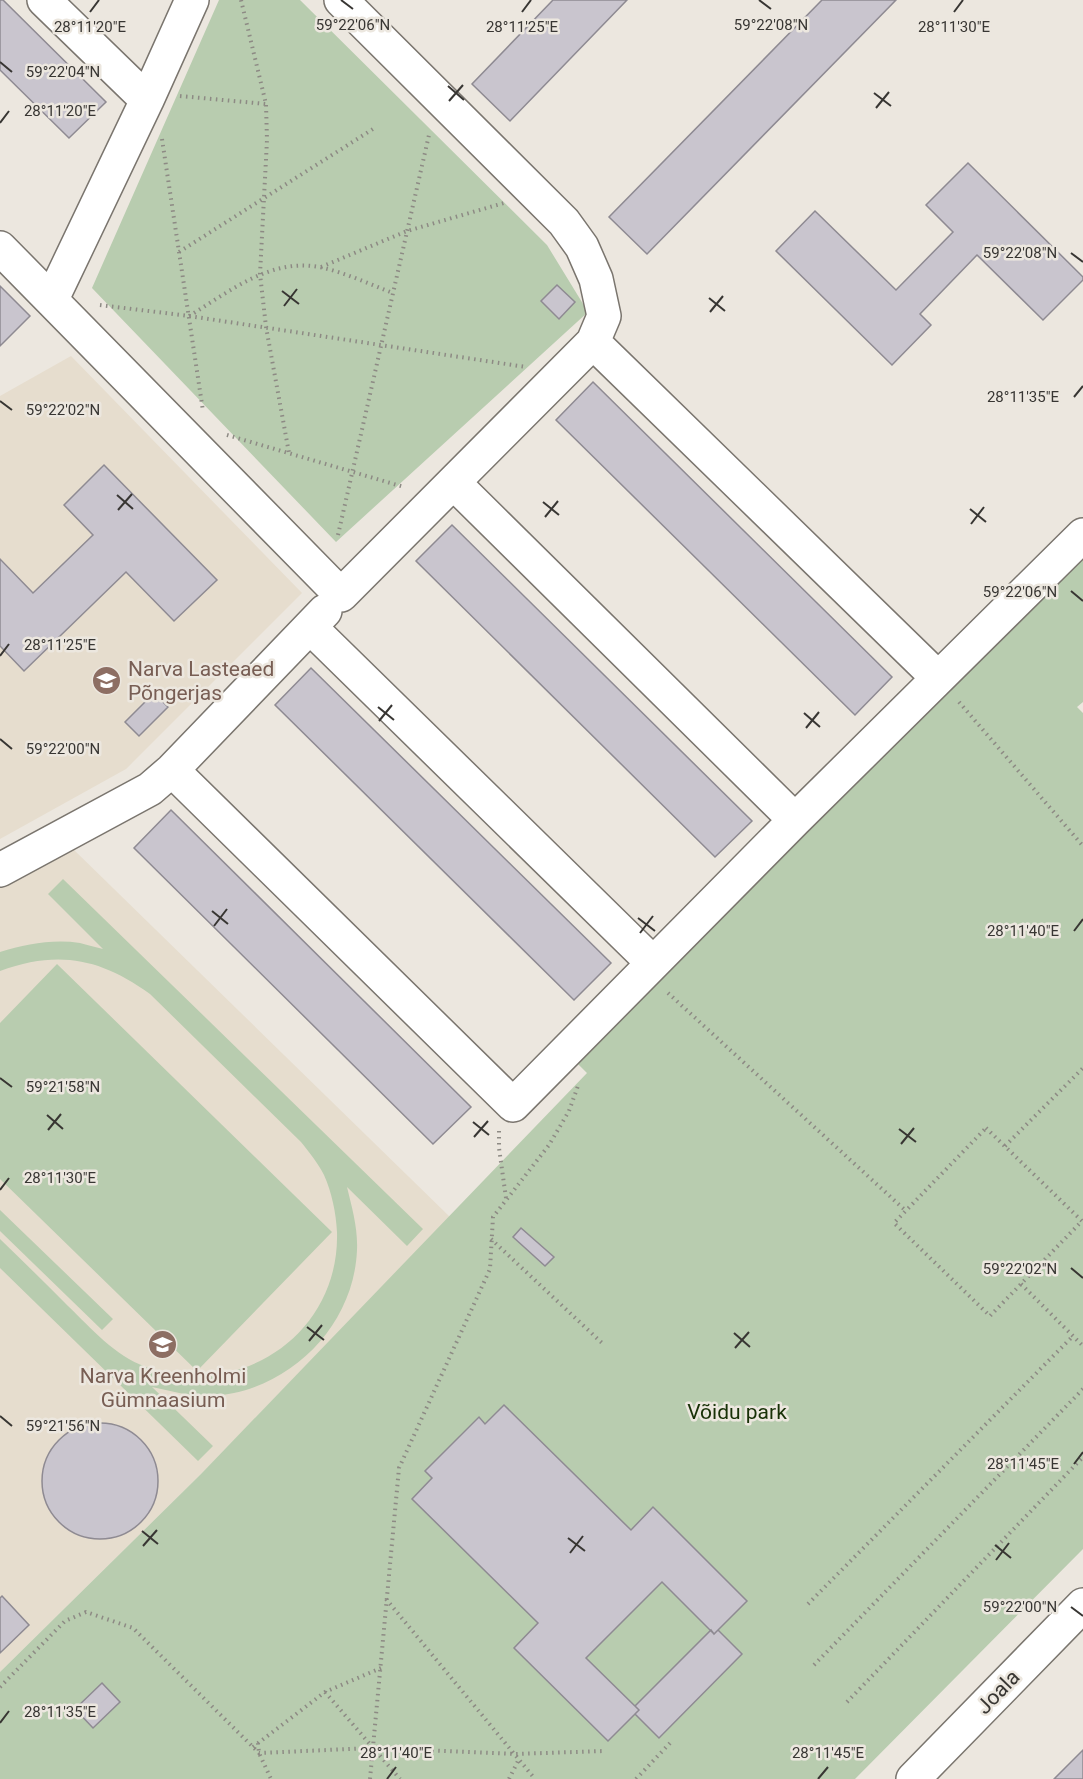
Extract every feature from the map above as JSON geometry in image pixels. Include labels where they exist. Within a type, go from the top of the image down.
[{"type":"street","points":[[44,0],[151,95]]},
{"type":"street","points":[[52,299],[151,95],[192,0]]},
{"type":"street","points":[[0,870],[150,789],[172,770],[341,595],[593,342],[604,316],[596,279],[582,247],[564,222],[341,0]]},
{"type":"street","points":[[0,248],[341,595]]},
{"type":"street","points":[[593,342],[938,678]]},
{"type":"street","points":[[447,490],[795,820]]},
{"type":"street","points":[[172,770],[513,1105],[795,820],[1083,535]]},
{"type":"street","points":[[310,627],[649,967]]},
{"type":"street","name":"Joala","points":[[913,1779],[1083,1605]]},
{"type":"path","points":[[241,0],[266,104],[267,140],[260,274],[266,327],[289,453]]},
{"type":"path","points":[[204,417],[179,252],[151,95],[266,104]]},
{"type":"path","points":[[179,252],[373,129]]},
{"type":"path","points":[[338,535],[429,135]]},
{"type":"path","points":[[321,267],[407,231],[537,193]]},
{"type":"path","points":[[189,316],[260,274],[284,266],[321,267],[393,293]]},
{"type":"path","points":[[98,305],[266,327],[563,373]]},
{"type":"path","points":[[216,432],[353,472],[447,490]]},
{"type":"path","points":[[938,678],[1083,846]]},
{"type":"path","points":[[649,967],[906,1211]]},
{"type":"path","points":[[1005,1146],[1083,1068]]},
{"type":"path","points":[[370,1779],[399,1468],[490,1269],[494,1217],[506,1198],[549,1145],[569,1111],[580,1079]]},
{"type":"path","points":[[506,1198],[499,1148],[500,1120],[513,1105]]},
{"type":"path","points":[[986,1128],[1082,1221],[990,1316],[894,1223],[906,1211],[986,1128]]},
{"type":"path","points":[[491,1239],[602,1343]]},
{"type":"path","points":[[1021,1284],[1083,1346]]},
{"type":"path","points":[[808,1604],[1073,1336]]},
{"type":"path","points":[[814,1665],[1083,1389]]},
{"type":"path","points":[[847,1702],[1083,1457]]},
{"type":"path","points":[[386,1598],[535,1779]]},
{"type":"path","points":[[0,1687],[65,1621],[86,1612],[133,1628],[259,1753],[373,1748],[515,1754],[604,1751]]},
{"type":"path","points":[[253,1747],[325,1692],[381,1668]]},
{"type":"path","points":[[325,1692],[399,1779]]},
{"type":"path","points":[[636,1779],[671,1742]]},
{"type":"path","points":[[258,1743],[259,1753],[271,1779]]},
{"type":"path","points":[[509,1779],[519,1759]]},
{"type":"shaded area","name":"Narva Lasteaed Põngerjas","points":[[71,356],[302,593],[126,769],[0,839],[0,396]]},
{"type":"shaded area","name":"Narva Kreenholmi Gümnaasium","points":[[71,847],[450,1217],[201,1474],[0,1672],[0,886]]},
{"type":"green space","points":[[219,0],[300,0],[547,245],[588,312],[336,542],[92,288]]},
{"type":"green space","name":"Võidu park","points":[[1083,549],[1083,702],[1077,707],[1083,713],[1083,1549],[855,1779],[0,1779],[0,1672],[201,1474],[587,1073],[575,1061]]},
{"type":"green space","points":[[63,879],[423,1229],[407,1246],[347,1187],[357,1234],[353,1278],[344,1305],[330,1329],[312,1350],[290,1368],[266,1382],[239,1392],[204,1396],[152,1387],[213,1446],[198,1461],[0,1268],[0,1239],[95,1332],[124,1356],[146,1367],[181,1375],[216,1375],[249,1366],[278,1350],[303,1329],[322,1301],[334,1268],[337,1232],[333,1203],[324,1175],[301,1142],[150,994],[114,972],[78,961],[41,961],[21,964],[0,971],[0,952],[20,947],[60,942],[80,943],[103,949],[48,894]]},
{"type":"green space","points":[[57,964],[332,1232],[197,1371],[0,1179],[0,1023]]},
{"type":"green space","points":[[0,1210],[113,1319],[102,1330],[0,1231]]},
{"type":"building","points":[[0,0],[3,0],[106,102],[69,138],[0,70]]},
{"type":"building","points":[[553,0],[627,0],[510,121],[472,84]]},
{"type":"building","points":[[822,0],[896,0],[647,254],[609,217]]},
{"type":"building","points":[[968,163],[1083,277],[1083,280],[1043,320],[977,255],[920,314],[931,325],[892,365],[776,251],[815,211],[896,290],[953,232],[926,205]]},
{"type":"building","points":[[557,285],[575,302],[559,319],[541,301]]},
{"type":"building","points":[[0,286],[30,316],[0,346]]},
{"type":"building","points":[[593,382],[892,677],[855,715],[556,420]]},
{"type":"building","points":[[104,465],[217,580],[174,621],[126,572],[24,671],[0,646],[0,559],[33,593],[93,535],[64,505]]},
{"type":"building","points":[[452,525],[752,821],[715,857],[416,561]]},
{"type":"building","points":[[311,668],[611,963],[574,1000],[275,705]]},
{"type":"building","points":[[154,693],[168,707],[139,736],[125,722]]},
{"type":"building","points":[[171,810],[471,1107],[433,1144],[134,848]]},
{"type":"building","points":[[521,1228],[554,1257],[545,1266],[513,1237]]},
{"type":"building","points":[[504,1405],[631,1530],[653,1507],[747,1601],[714,1634],[662,1582],[586,1658],[639,1710],[608,1741],[514,1648],[538,1623],[412,1499],[432,1478],[425,1471],[479,1417],[485,1424]]},
{"type":"building","points":[[100,1423],[122,1428],[141,1440],[153,1459],[158,1481],[153,1503],[141,1522],[122,1534],[100,1539],[78,1534],[59,1522],[47,1503],[42,1481],[47,1459],[59,1440],[78,1428]]},
{"type":"building","points":[[2,1596],[29,1625],[0,1653],[0,1598]]},
{"type":"building","points":[[711,1630],[714,1634],[718,1630],[742,1654],[659,1738],[635,1714],[639,1710],[635,1706]]},
{"type":"building","points":[[102,1683],[120,1702],[93,1728],[75,1709]]},
{"type":"building","points":[[1083,1750],[1083,1779],[1054,1779]]},
{"type":"place","name":"Narva Lasteaed Põngerjas","points":[[107,681]]},
{"type":"place","name":"Narva Kreenholmi Gümnaasium","points":[[163,1345]]}]
